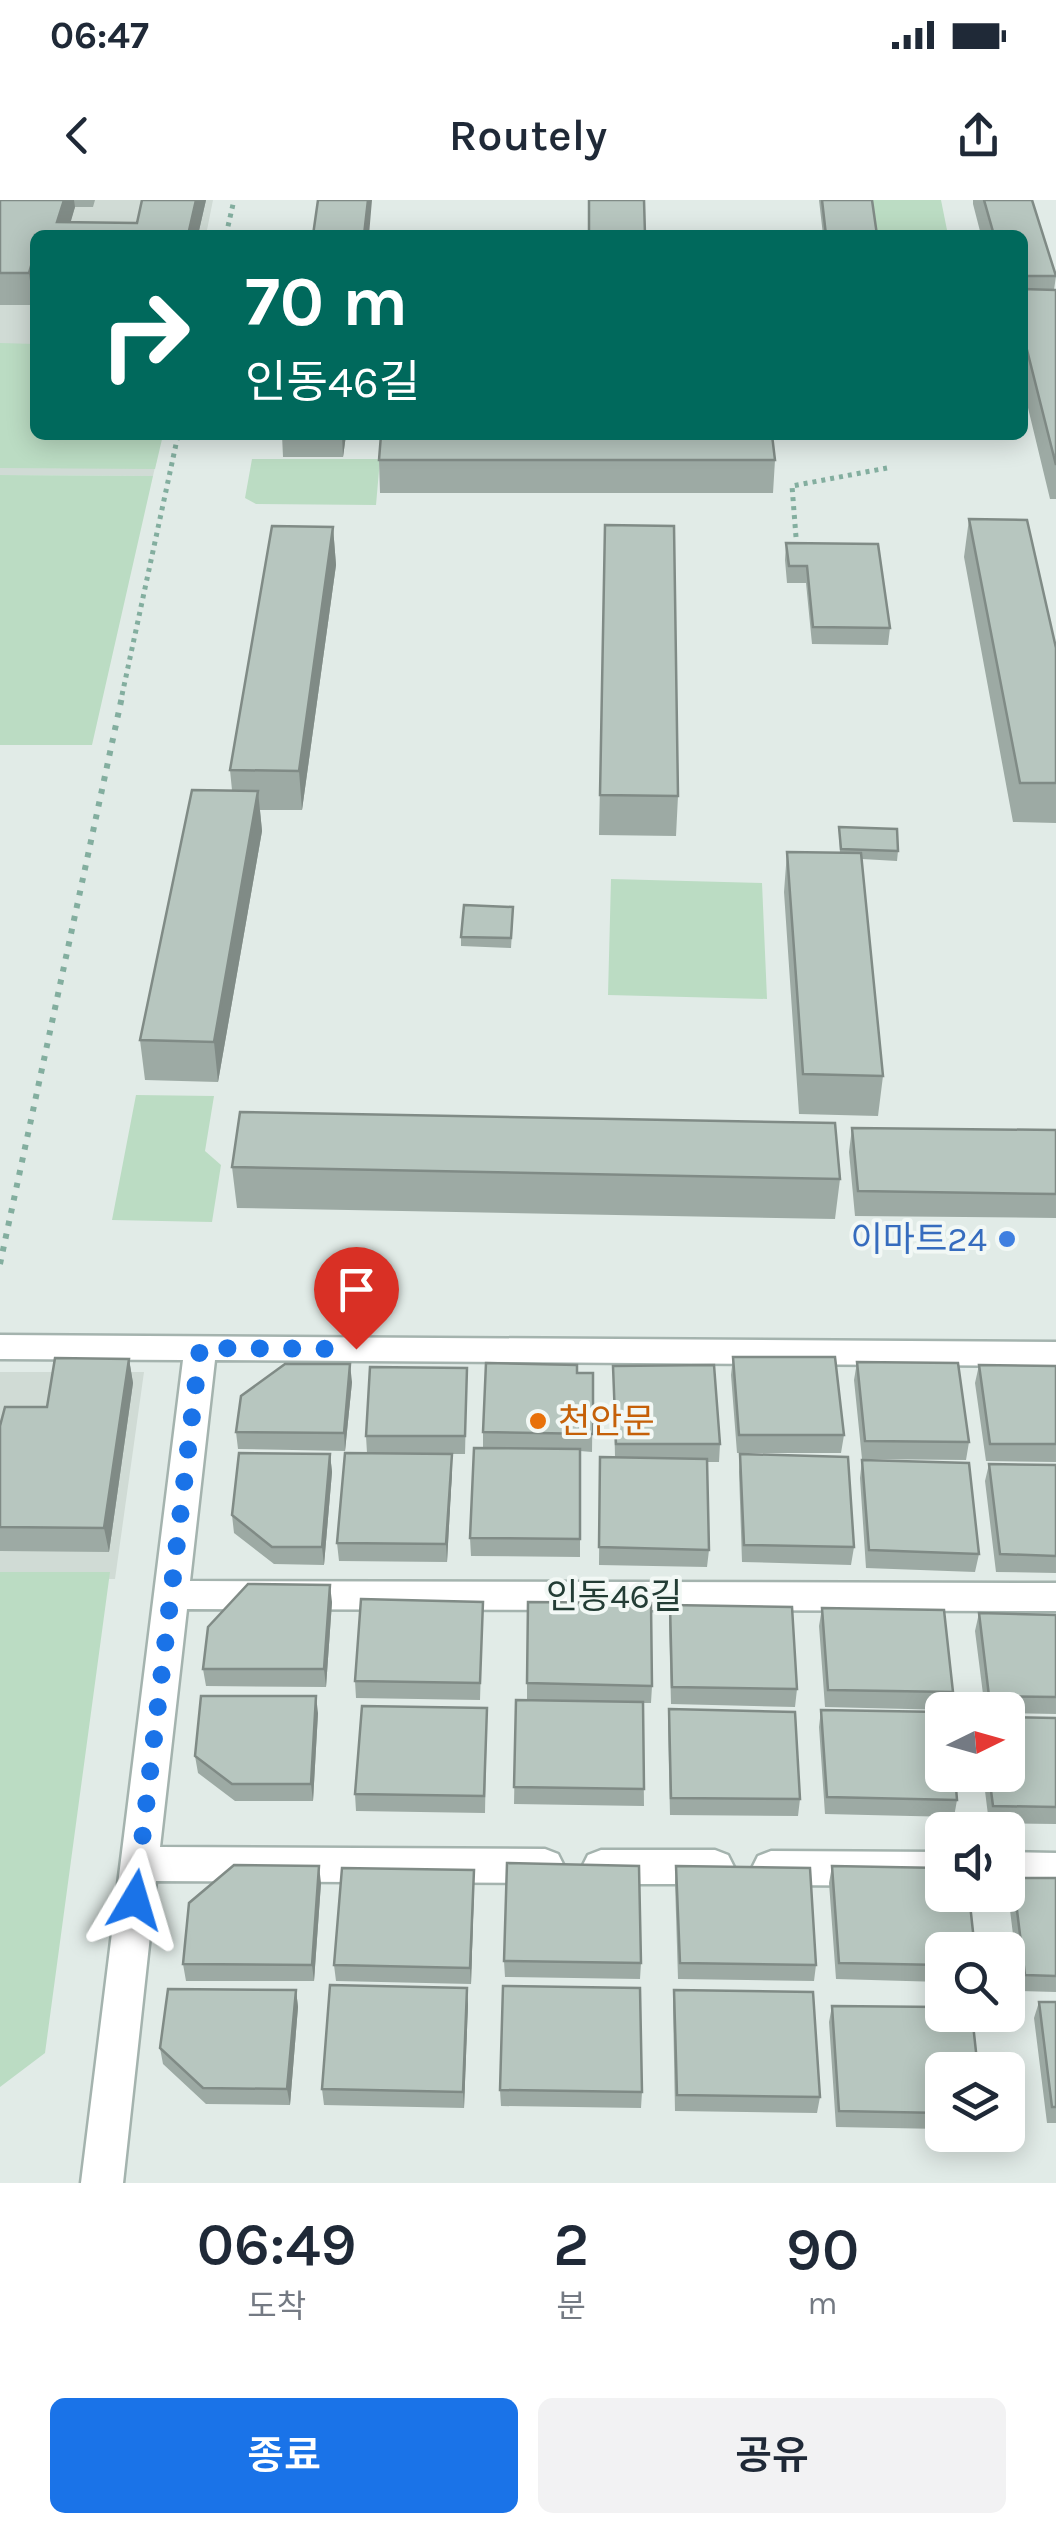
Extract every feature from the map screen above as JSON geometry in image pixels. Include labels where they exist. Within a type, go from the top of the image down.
[{"type":"street","points":[[0,1347],[1056,1354]]},
{"type":"street","points":[[102,2183],[200,1348]]},
{"type":"street","name":"인동46길","points":[[171,1596],[1056,1597]]},
{"type":"street","points":[[140,1864],[925,1869]]},
{"type":"street","points":[[1025,1869],[1056,1870]]},
{"type":"path","points":[[227,230],[234,200]]},
{"type":"path","points":[[0,1264],[177,440]]},
{"type":"path","points":[[796,538],[792,486],[887,468]]},
{"type":"shaded area","points":[[0,200],[213,200],[207,230],[30,230],[30,440],[161,440],[153,476],[0,475]]},
{"type":"shaded area","points":[[0,1372],[144,1372],[115,1579],[0,1579]]},
{"type":"green space","points":[[864,200],[941,200],[947,230],[868,230]]},
{"type":"green space","points":[[0,343],[30,344],[30,440],[162,440],[155,469],[0,468]]},
{"type":"green space","points":[[252,459],[380,459],[376,505],[256,504],[245,498]]},
{"type":"green space","points":[[0,475],[153,476],[92,745],[0,745]]},
{"type":"green space","points":[[611,879],[762,883],[767,999],[608,995]]},
{"type":"green space","points":[[136,1095],[214,1096],[205,1151],[221,1165],[212,1222],[112,1220]]},
{"type":"green space","points":[[0,1572],[110,1572],[45,2053],[0,2087]]},
{"type":"building","points":[[0,200],[64,200],[57,222],[137,223],[142,200],[196,200],[189,230],[30,230],[29,273],[0,273]]},
{"type":"building","points":[[318,200],[368,200],[365,230],[314,230]]},
{"type":"building","points":[[589,200],[644,200],[645,230],[589,230]]},
{"type":"building","points":[[822,200],[872,200],[876,230],[825,230]]},
{"type":"building","points":[[984,200],[1032,200],[1056,276],[1028,276],[1028,230],[993,230]]},
{"type":"building","points":[[1028,289],[1056,290],[1056,465],[1028,354]]},
{"type":"building","points":[[381,440],[773,440],[775,460],[379,460]]},
{"type":"building","points":[[969,519],[1027,520],[1056,648],[1056,783],[1020,783]]},
{"type":"building","points":[[605,525],[674,526],[678,796],[600,795]]},
{"type":"building","points":[[272,526],[333,527],[299,771],[230,770]]},
{"type":"building","points":[[786,543],[878,544],[890,628],[813,627],[807,566],[789,566]]},
{"type":"building","points":[[192,790],[258,791],[214,1042],[140,1040]]},
{"type":"building","points":[[839,827],[897,829],[898,851],[841,849]]},
{"type":"building","points":[[787,852],[861,853],[883,1076],[803,1074]]},
{"type":"building","points":[[464,905],[513,907],[511,938],[461,937]]},
{"type":"building","points":[[240,1112],[835,1123],[840,1179],[232,1167]]},
{"type":"building","points":[[852,1128],[1056,1130],[1056,1194],[858,1191]]},
{"type":"building","points":[[733,1357],[835,1357],[844,1435],[739,1435]]},
{"type":"building","points":[[55,1358],[129,1359],[104,1528],[0,1527],[0,1426],[5,1407],[47,1407]]},
{"type":"building","points":[[857,1362],[958,1363],[969,1442],[865,1441]]},
{"type":"building","name":"천안문","points":[[486,1363],[577,1365],[577,1373],[593,1373],[593,1434],[483,1432]]},
{"type":"building","points":[[285,1364],[350,1364],[344,1433],[236,1432],[241,1396]]},
{"type":"building","points":[[714,1365],[720,1444],[616,1444],[613,1366]]},
{"type":"building","points":[[979,1365],[1056,1366],[1056,1444],[990,1444]]},
{"type":"building","points":[[370,1367],[467,1368],[465,1436],[366,1436]]},
{"type":"building","points":[[474,1448],[580,1449],[580,1539],[470,1538]]},
{"type":"building","points":[[239,1453],[330,1454],[322,1547],[272,1547],[232,1515]]},
{"type":"building","points":[[345,1453],[452,1454],[446,1544],[337,1543]]},
{"type":"building","points":[[740,1454],[848,1457],[854,1547],[744,1545]]},
{"type":"building","points":[[600,1457],[707,1459],[709,1550],[599,1547]]},
{"type":"building","points":[[862,1460],[969,1463],[979,1554],[869,1550]]},
{"type":"building","points":[[989,1464],[1056,1465],[1056,1556],[1000,1554]]},
{"type":"building","points":[[248,1584],[330,1585],[324,1669],[203,1669],[208,1627]]},
{"type":"building","points":[[361,1599],[483,1602],[480,1683],[355,1681]]},
{"type":"building","points":[[528,1602],[651,1603],[652,1686],[527,1683]]},
{"type":"building","points":[[670,1605],[792,1607],[797,1689],[672,1687]]},
{"type":"building","points":[[822,1608],[944,1610],[953,1692],[828,1690]]},
{"type":"building","points":[[979,1613],[1056,1615],[1056,1697],[989,1692]]},
{"type":"building","points":[[201,1696],[316,1696],[311,1784],[232,1784],[195,1756]]},
{"type":"building","points":[[516,1700],[643,1702],[644,1789],[514,1787]]},
{"type":"building","points":[[362,1706],[487,1708],[484,1796],[355,1794]]},
{"type":"building","points":[[669,1709],[795,1712],[800,1799],[671,1798]]},
{"type":"building","points":[[821,1710],[925,1712],[925,1792],[956,1792],[957,1800],[827,1797]]},
{"type":"building","points":[[1025,1717],[1056,1718],[1056,1807],[993,1806],[991,1792],[1025,1792]]},
{"type":"building","points":[[507,1863],[639,1866],[641,1963],[504,1961]]},
{"type":"building","points":[[234,1865],[319,1866],[312,1965],[183,1964],[189,1903]]},
{"type":"building","points":[[676,1866],[810,1868],[816,1965],[680,1963]]},
{"type":"building","points":[[832,1866],[925,1868],[925,1912],[971,1912],[973,1932],[925,1932],[925,1965],[839,1963]]},
{"type":"building","points":[[342,1868],[474,1870],[470,1968],[334,1965]]},
{"type":"building","points":[[1025,1878],[1056,1878],[1056,1976],[1025,1975],[1025,1932],[1020,1932],[1017,1912],[1025,1912]]},
{"type":"building","points":[[330,1985],[467,1988],[463,2092],[322,2089]]},
{"type":"building","points":[[503,1986],[640,1988],[642,2092],[500,2090]]},
{"type":"building","points":[[168,1989],[296,1990],[287,2089],[203,2088],[160,2048]]},
{"type":"building","points":[[674,1990],[813,1992],[820,2097],[677,2095]]},
{"type":"building","points":[[1039,2002],[1056,2002],[1056,2107],[1052,2107]]},
{"type":"building","points":[[832,2006],[925,2007],[925,2032],[974,2032],[976,2052],[925,2052],[925,2113],[839,2111]]},
{"type":"place","name":"이마트24","points":[[1007,1239]]},
{"type":"place","name":"천안문","points":[[538,1421]]},
{"type":"route","points":[[135,1900],[200,1348],[356,1349]]}]
